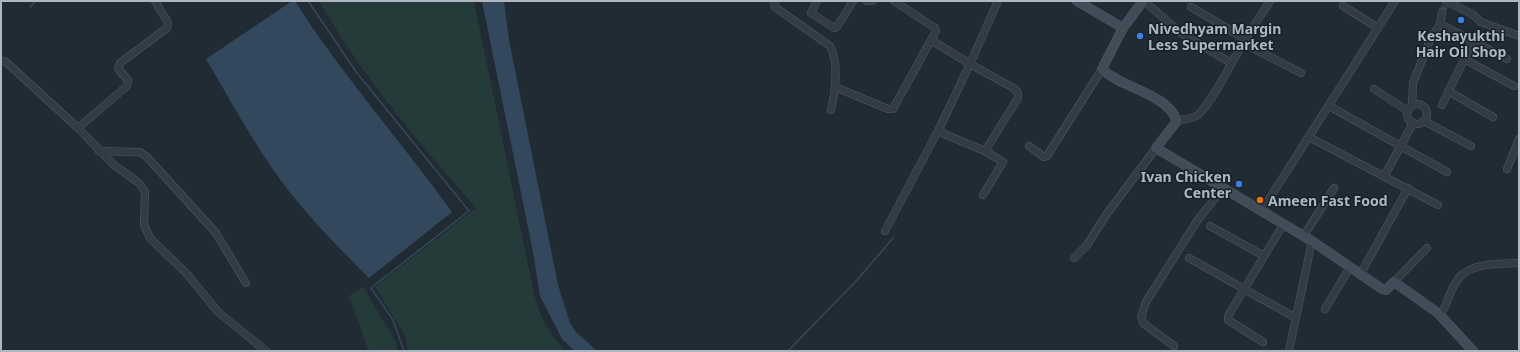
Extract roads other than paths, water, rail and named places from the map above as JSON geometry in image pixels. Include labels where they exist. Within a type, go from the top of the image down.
[{"type":"main road","points":[[1077,1],[1123,28]]},
{"type":"main road","points":[[1144,1],[1123,28],[1102,69],[1145,92],[1174,111],[1177,120],[1156,148],[1308,239],[1361,273],[1382,289],[1386,290],[1394,282],[1440,316],[1473,351]]},
{"type":"street","points":[[78,128],[127,86],[128,80],[118,69],[120,63],[166,28],[168,23],[155,1]]},
{"type":"street","points":[[774,1],[775,7],[830,46],[833,54],[835,87],[831,110]]},
{"type":"street","points":[[817,1],[811,13],[834,28],[838,27],[853,1]]},
{"type":"street","points":[[867,1],[872,1]]},
{"type":"street","points":[[835,87],[888,109],[893,109],[936,31],[935,28],[894,1]]},
{"type":"street","points":[[885,231],[939,129],[998,1]]},
{"type":"street","points":[[1144,1],[1182,33],[1231,63]]},
{"type":"street","points":[[1177,120],[1193,118],[1199,114],[1270,1]]},
{"type":"street","points":[[1261,212],[1395,1]]},
{"type":"street","points":[[1410,109],[1418,104],[1424,106],[1427,115],[1424,121],[1419,124],[1413,123],[1408,118],[1413,83],[1430,40],[1440,24],[1445,5],[1472,14],[1481,22],[1519,36]]},
{"type":"street","points":[[1343,6],[1378,28]]},
{"type":"street","points":[[1191,7],[1244,41],[1301,73]]},
{"type":"street","points":[[1440,24],[1507,59]]},
{"type":"street","points":[[931,40],[1015,89],[1018,93],[1016,103],[985,151]]},
{"type":"street","points":[[1442,105],[1473,41]]},
{"type":"street","points":[[1464,59],[1514,86]]},
{"type":"street","points":[[1,61],[6,62],[78,128],[114,165],[139,183],[145,192],[144,225],[150,238],[188,274],[218,312],[266,351]]},
{"type":"street","points":[[1029,146],[1044,157],[1047,156],[1102,69]]},
{"type":"street","points":[[1374,89],[1410,109]]},
{"type":"street","points":[[1448,91],[1493,117]]},
{"type":"street","points":[[1329,106],[1447,172]]},
{"type":"street","points":[[1424,121],[1471,146]]},
{"type":"street","points":[[1385,175],[1413,123]]},
{"type":"street","points":[[939,129],[944,134],[985,151],[1001,160],[1002,164],[983,195]]},
{"type":"street","points":[[1309,137],[1385,175],[1438,205]]},
{"type":"street","points":[[1507,169],[1517,149],[1519,139]]},
{"type":"street","points":[[1074,258],[1087,245],[1106,215],[1156,148]]},
{"type":"street","points":[[99,151],[140,152],[147,157],[216,233],[246,283]]},
{"type":"street","points":[[1174,346],[1143,323],[1141,317],[1146,302],[1197,221],[1223,188]]},
{"type":"street","points":[[1289,351],[1296,318],[1308,239],[1334,188]]},
{"type":"street","points":[[1361,273],[1408,188]]},
{"type":"street","points":[[1263,342],[1228,318],[1283,225]]},
{"type":"street","points":[[1210,226],[1264,256]]},
{"type":"street","points":[[1394,282],[1427,248]]},
{"type":"street","points":[[1189,258],[1296,318]]},
{"type":"street","points":[[1440,316],[1448,305],[1456,281],[1463,273],[1488,265],[1519,263]]},
{"type":"street","points":[[1325,309],[1350,267]]},
{"type":"water","points":[[292,1],[295,1],[352,82],[452,212],[369,278],[317,225],[288,190],[255,143],[206,59]]},
{"type":"water","points":[[482,1],[504,1],[509,40],[558,285],[570,323],[575,331],[597,351],[575,351],[562,339],[540,296],[533,252]]},
{"type":"waterway","points":[[30,7],[36,1]]},
{"type":"waterway","points":[[308,1],[357,73],[469,211],[371,288],[393,320],[404,351]]},
{"type":"waterway","points":[[788,351],[857,280],[893,238]]},
{"type":"tunnel","points":[[1442,12],[1445,6]]},
{"type":"place","name":"Keshayukthi Hair Oil Shop","points":[[1461,20]]},
{"type":"place","name":"Nivedhyam Margin Less Supermarket","points":[[1140,36]]},
{"type":"place","name":"Ivan Chicken Center","points":[[1239,184]]},
{"type":"place","name":"Ameen Fast Food","points":[[1260,200]]}]
